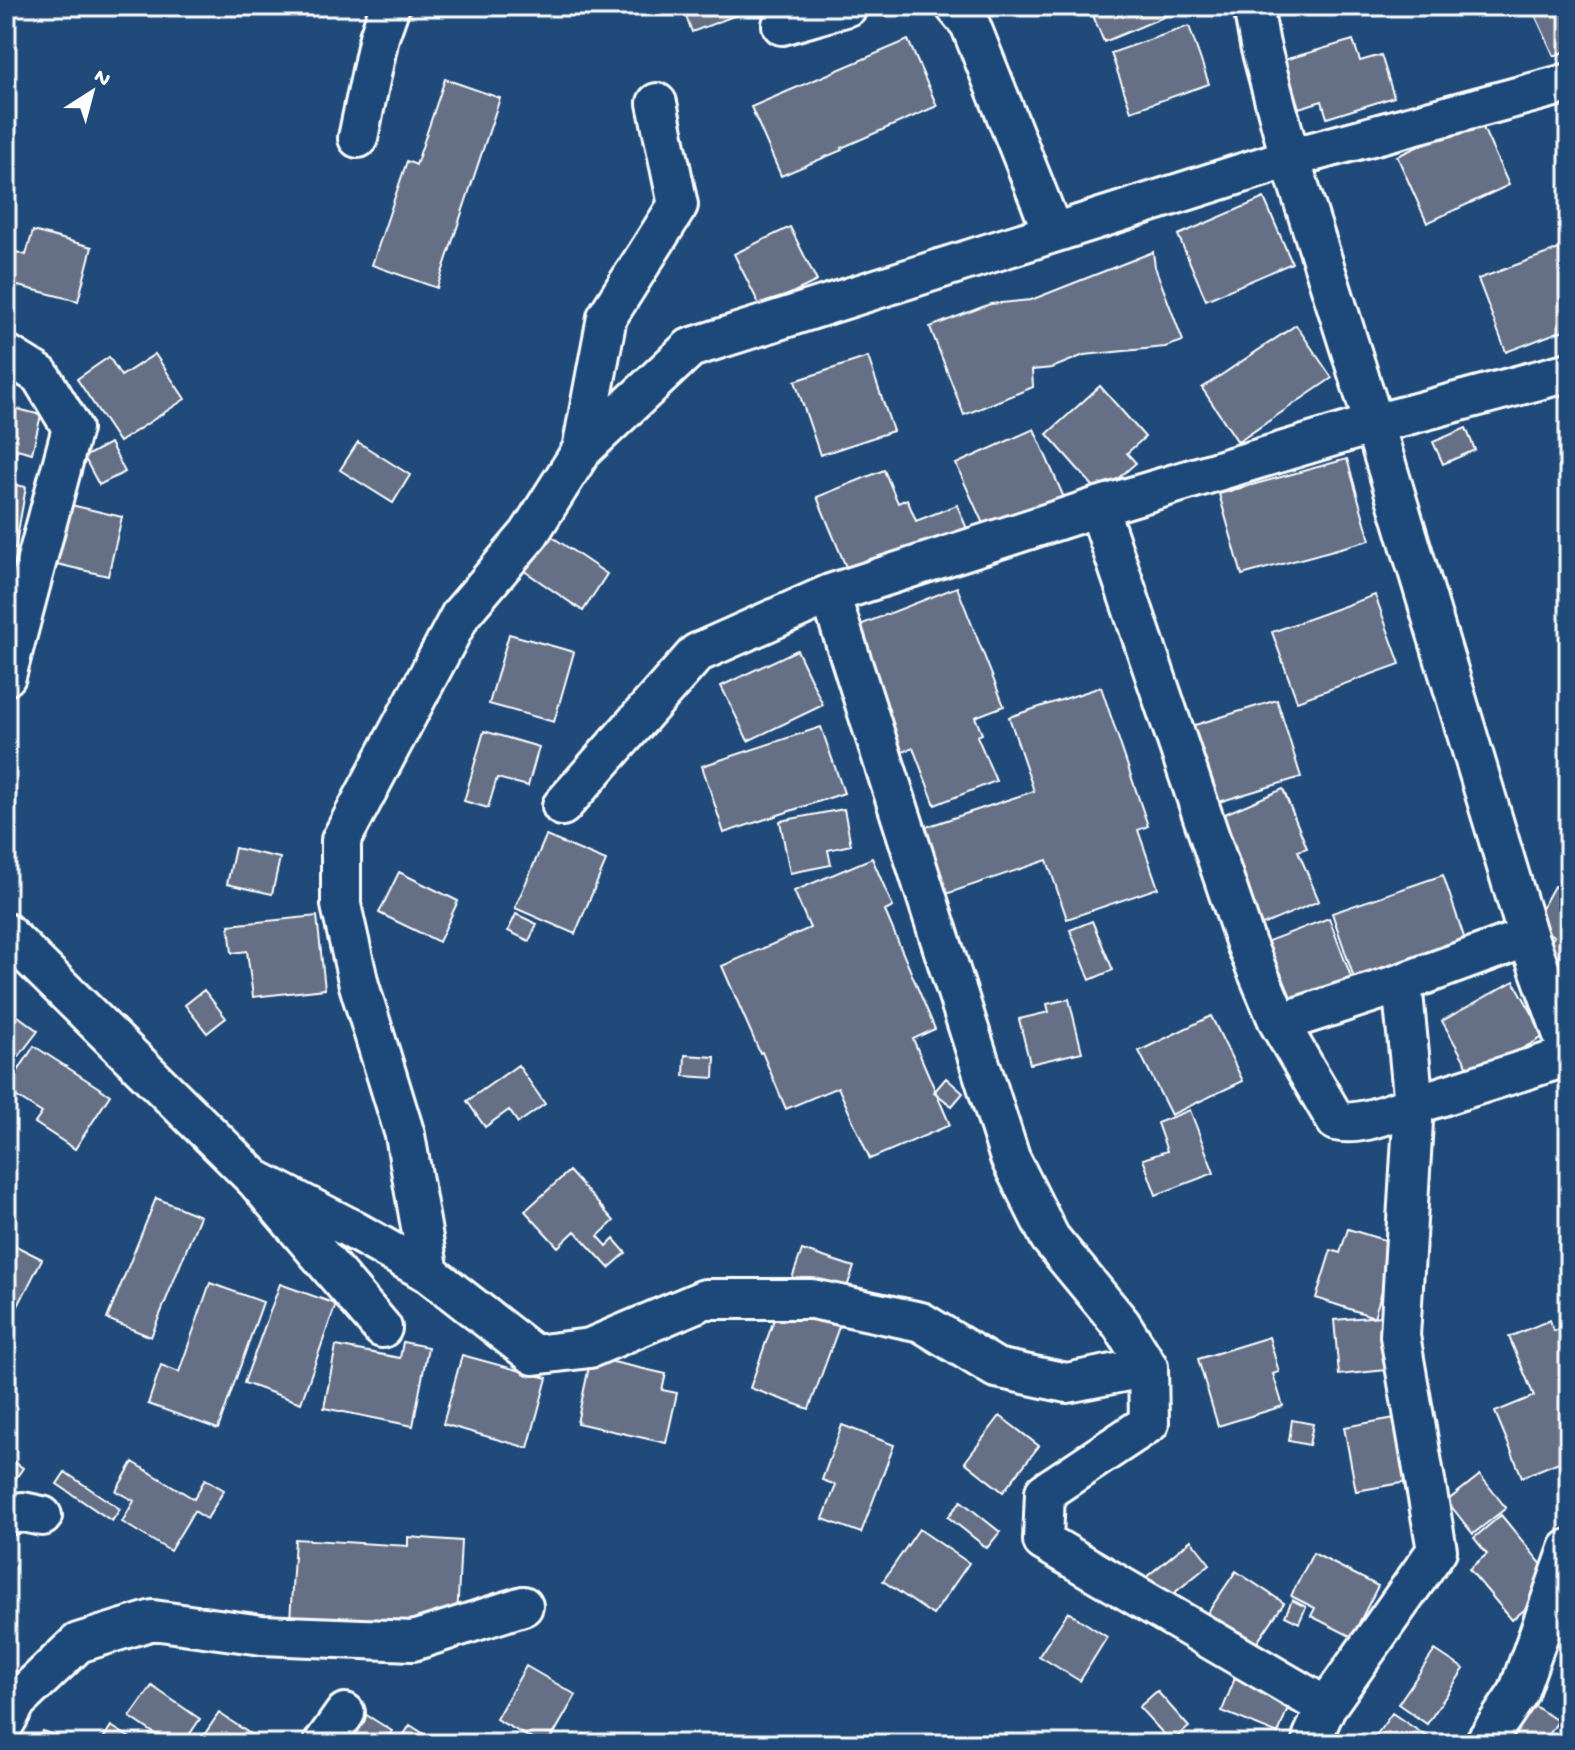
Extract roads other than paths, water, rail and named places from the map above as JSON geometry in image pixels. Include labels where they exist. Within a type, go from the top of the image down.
[{"type":"street","points":[[358,138],[379,37],[390,6]]},
{"type":"street","points":[[782,25],[848,6]]},
{"type":"street","points":[[955,6],[970,24],[1053,233]]},
{"type":"street","points":[[1098,507],[1246,944],[1279,1023],[1336,1121],[1346,1124],[1357,1122],[1569,1054],[1528,937],[1374,424],[1290,158],[1260,45],[1253,6]]},
{"type":"street","points":[[429,1273],[405,1135],[359,985],[341,905],[341,840],[461,614],[529,534],[582,450],[690,348],[1290,158],[1569,83]]},
{"type":"street","points":[[582,450],[607,317],[678,205],[657,103]]},
{"type":"street","points":[[6,354],[40,375],[72,428],[6,676]]},
{"type":"street","points":[[562,806],[697,653],[830,594],[1098,507],[1374,424],[1569,372]]},
{"type":"street","points":[[830,594],[1010,1158],[1050,1238],[1121,1324],[1148,1367],[1149,1423],[1045,1492],[1043,1541],[1326,1707]]},
{"type":"street","points":[[6,933],[255,1179],[382,1328]]},
{"type":"street","points":[[1279,1023],[1528,937]]},
{"type":"street","points":[[1312,1744],[1326,1707],[1437,1550],[1400,1336],[1414,1105],[1402,983]]},
{"type":"street","points":[[255,1179],[429,1273],[534,1355],[590,1348],[705,1299],[812,1299],[921,1322],[996,1368],[1067,1383],[1148,1367]]},
{"type":"street","points":[[1484,1744],[1518,1693],[1569,1549]]},
{"type":"street","points":[[6,1721],[17,1701],[78,1643],[153,1620],[262,1635],[413,1641],[523,1606]]},
{"type":"street","points":[[323,1744],[345,1713]]}]
